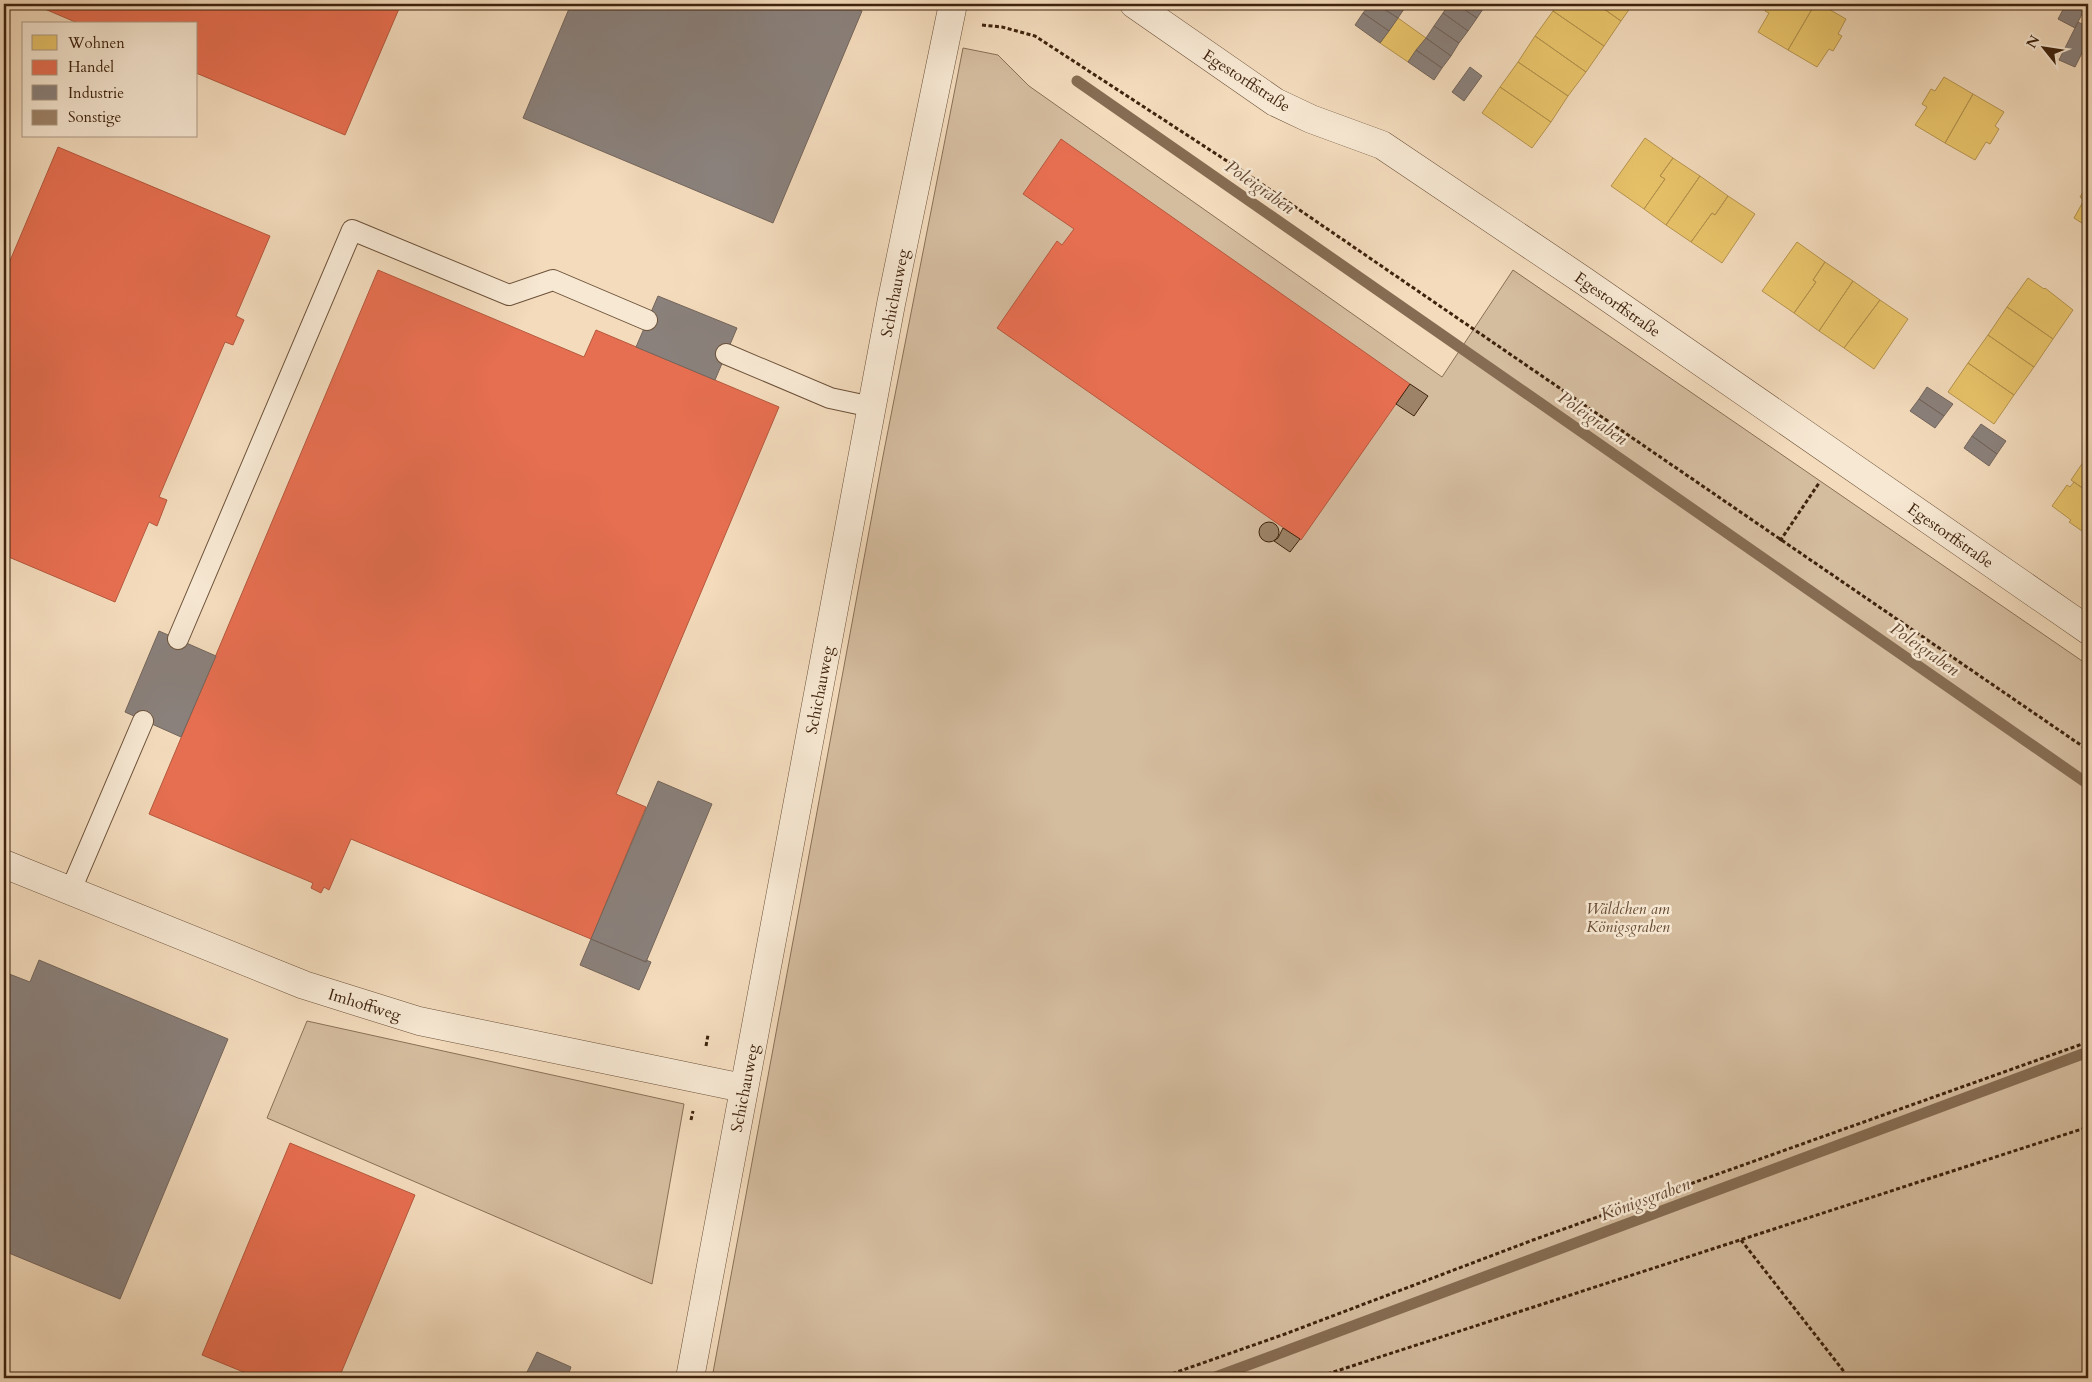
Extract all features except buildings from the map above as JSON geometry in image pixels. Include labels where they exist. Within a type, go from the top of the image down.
[{"type":"street","name":"Egestorffstraße","points":[[1134,4],[1274,102],[1311,119],[1382,145],[1584,280],[2088,630]]},
{"type":"street","name":"Schichauweg","points":[[690,1378],[872,407],[951,13]]},
{"type":"street","name":"Imhoffweg","points":[[4,864],[304,985],[419,1021],[744,1088]]},
{"type":"lane","points":[[178,639],[352,230],[509,295],[553,280],[648,320]]},
{"type":"lane","points":[[726,354],[830,398],[872,407]]},
{"type":"lane","points":[[70,892],[143,720]]},
{"type":"path","points":[[951,13],[1035,36],[1250,176],[1780,541],[2088,750]]},
{"type":"path","points":[[1780,541],[1837,456]]},
{"type":"path","points":[[1160,1378],[1285,1334],[1533,1240],[2088,1042]]},
{"type":"path","points":[[1316,1378],[2088,1127]]},
{"type":"path","points":[[1741,1240],[1849,1378]]},
{"type":"green space","name":"Wäldchen am Königsgraben","points":[[963,48],[998,55],[1029,86],[1442,377],[1513,270],[2088,665],[2088,1378],[712,1378],[883,456]]},
{"type":"green space","points":[[307,1021],[684,1104],[652,1284],[267,1118]]},
{"type":"waterway","name":"Poleigraben","points":[[1077,81],[2088,784]]},
{"type":"waterway","name":"Königsgraben","points":[[1213,1378],[2088,1052]]}]
